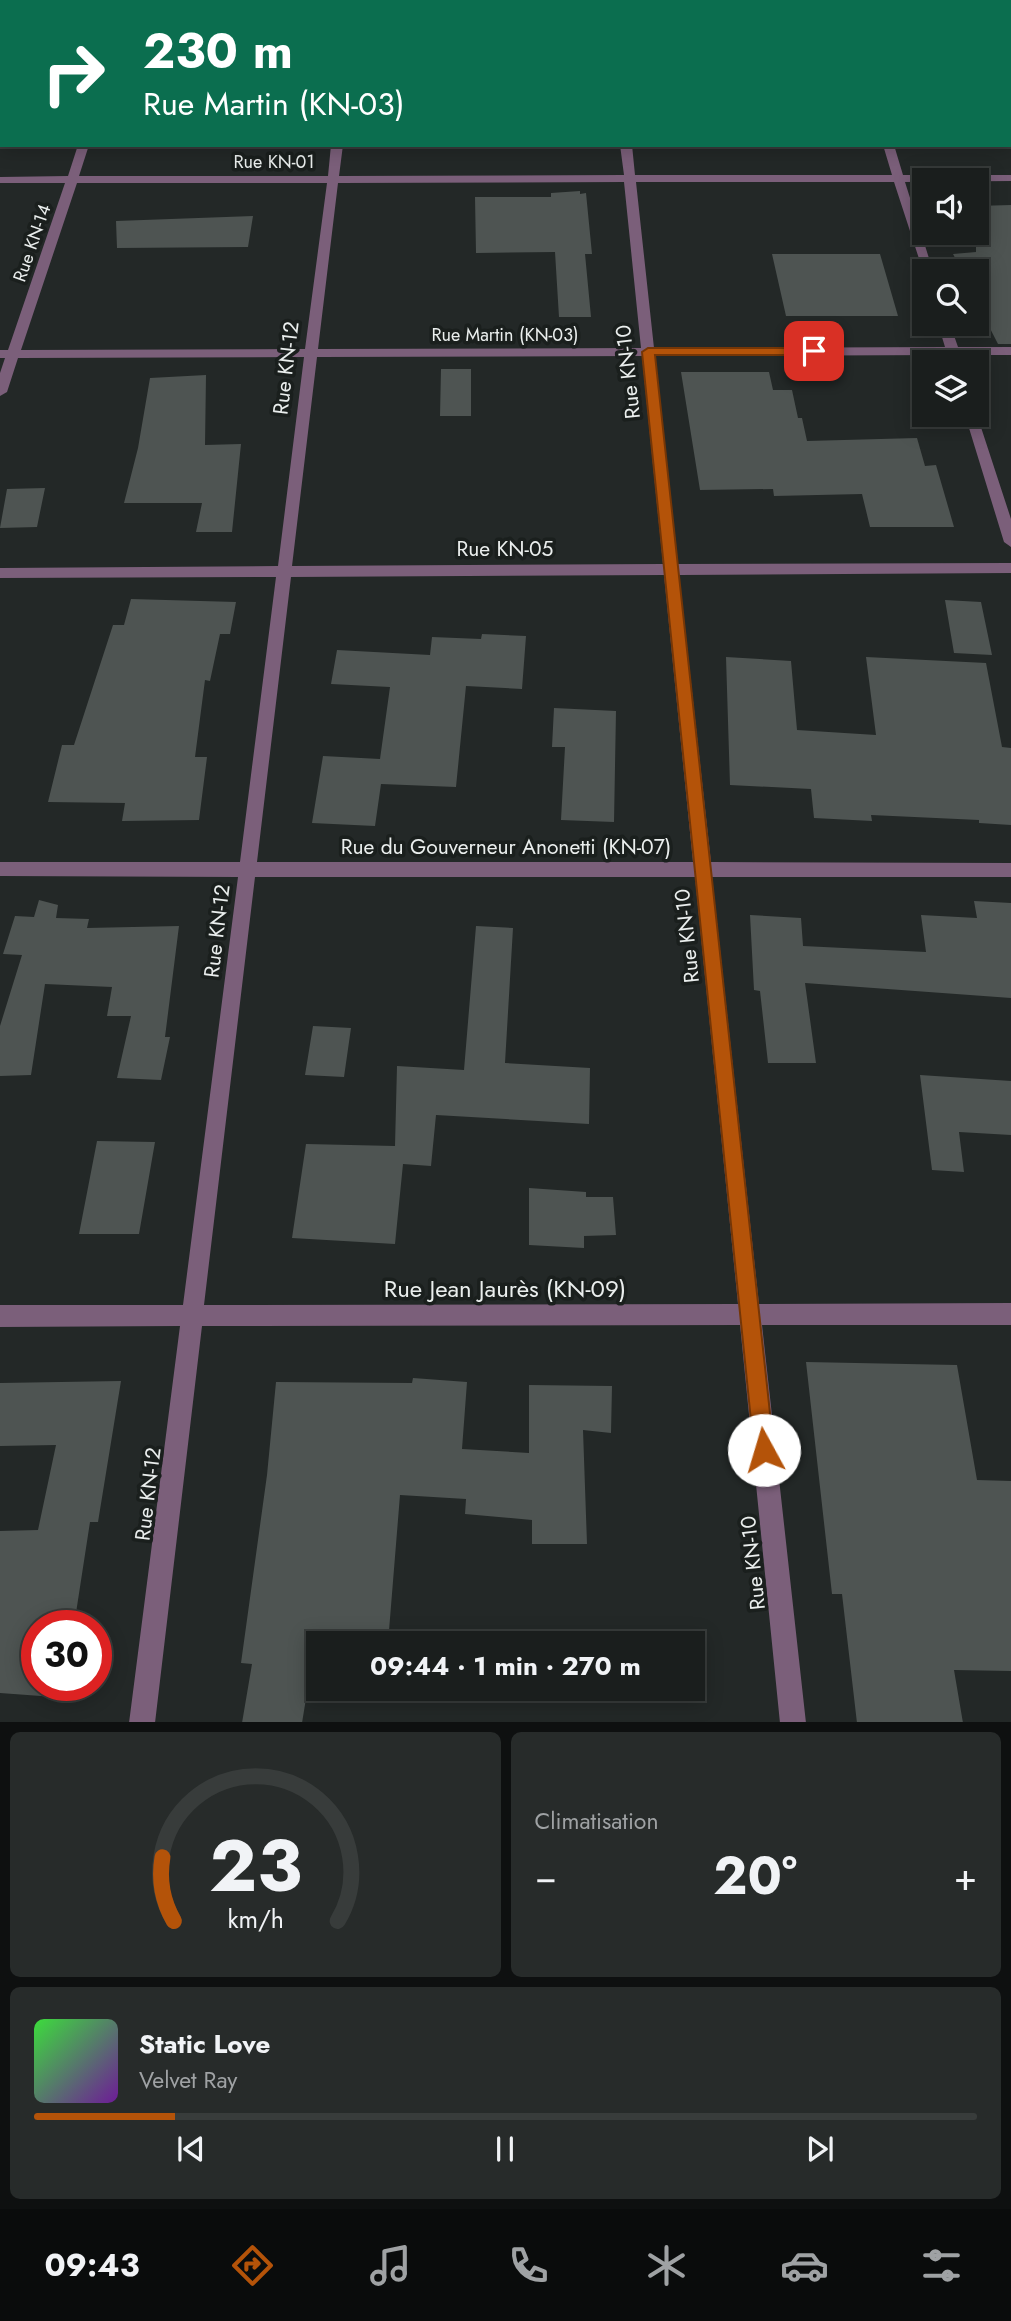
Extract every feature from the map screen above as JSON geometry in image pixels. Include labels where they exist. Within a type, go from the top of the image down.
[{"type":"street","name":"Rue KN-14","points":[[0,392],[6,354],[83,147]]},
{"type":"street","name":"Rue KN-12","points":[[142,1722],[337,147]]},
{"type":"street","name":"Rue KN-10","points":[[626,147],[793,1722]]},
{"type":"street","points":[[889,147],[924,259]]},
{"type":"street","name":"Rue KN-01","points":[[0,180],[1011,178]]},
{"type":"street","name":"Rue Martin (KN-03)","points":[[989,353],[1011,351]]},
{"type":"street","name":"Rue Martin (KN-03)","points":[[6,354],[648,352],[912,356]]},
{"type":"street","points":[[976,427],[1011,542]]},
{"type":"street","name":"Rue KN-05","points":[[0,573],[1011,568]]},
{"type":"street","name":"Rue du Gouverneur Anonetti (KN-07)","points":[[0,869],[1011,870]]},
{"type":"street","name":"Rue Jean Jaurès (KN-09)","points":[[0,1316],[1011,1314]]},
{"type":"building","points":[[580,191],[580,194],[586,193],[592,254],[585,254],[591,317],[559,317],[555,252],[476,253],[475,197],[551,197],[551,193]]},
{"type":"building","points":[[1011,205],[1011,344],[998,344],[989,326],[989,259],[956,259],[953,254],[976,252],[976,245],[989,245],[989,206]]},
{"type":"building","points":[[253,216],[248,247],[117,248],[116,221]]},
{"type":"building","points":[[772,254],[880,254],[898,316],[786,316]]},
{"type":"building","points":[[441,369],[471,369],[471,416],[440,416]]},
{"type":"building","points":[[681,372],[769,372],[773,390],[792,390],[798,418],[802,418],[807,441],[917,438],[925,466],[936,465],[954,527],[870,527],[862,494],[774,496],[773,489],[700,490]]},
{"type":"building","points":[[206,375],[205,445],[241,444],[232,532],[196,532],[202,503],[124,503],[138,448],[150,378]]},
{"type":"building","points":[[45,488],[37,527],[0,528],[7,489]]},
{"type":"building","points":[[131,599],[236,602],[230,634],[220,634],[210,681],[205,680],[195,757],[207,757],[199,820],[122,821],[125,803],[48,802],[62,745],[74,745],[113,625],[124,625]]},
{"type":"building","points":[[945,600],[981,602],[992,655],[954,653]]},
{"type":"building","points":[[482,634],[526,636],[522,689],[466,686],[456,787],[381,784],[375,826],[312,823],[323,756],[380,759],[390,687],[331,684],[337,650],[430,655],[432,637],[481,639]]},
{"type":"building","points":[[726,657],[791,661],[797,730],[876,735],[866,657],[986,663],[1002,747],[1011,748],[1011,825],[979,823],[979,820],[871,815],[872,821],[814,818],[811,789],[730,785]]},
{"type":"building","points":[[554,708],[616,711],[614,822],[561,820],[565,747],[552,747]]},
{"type":"building","points":[[39,900],[58,905],[56,918],[89,919],[87,928],[179,926],[165,1037],[170,1037],[161,1080],[117,1078],[131,1016],[107,1016],[112,987],[45,984],[31,1075],[0,1076],[0,1026],[22,955],[3,954],[15,916],[34,917]]},
{"type":"building","points":[[974,901],[1011,903],[1011,998],[805,983],[816,1063],[768,1063],[760,991],[754,990],[750,915],[801,918],[803,946],[926,952],[921,915],[977,918]]},
{"type":"building","points":[[476,926],[513,928],[505,1063],[590,1068],[589,1124],[436,1115],[431,1166],[403,1164],[395,1244],[292,1238],[306,1144],[395,1146],[397,1066],[464,1070]]},
{"type":"building","points":[[313,1026],[351,1028],[344,1077],[305,1075]]},
{"type":"building","points":[[920,1075],[1011,1081],[1011,1135],[959,1132],[964,1172],[932,1170]]},
{"type":"building","points":[[97,1141],[155,1142],[139,1234],[79,1234]]},
{"type":"building","points":[[529,1188],[586,1192],[586,1197],[613,1197],[616,1235],[584,1236],[584,1248],[529,1245]]},
{"type":"building","points":[[806,1362],[957,1365],[977,1480],[1011,1481],[1011,1671],[954,1670],[963,1722],[857,1722],[842,1594],[832,1594]]},
{"type":"building","points":[[413,1378],[467,1382],[462,1449],[529,1453],[529,1385],[612,1386],[611,1433],[583,1430],[587,1544],[532,1544],[532,1520],[465,1514],[466,1499],[400,1495],[389,1631],[306,1631],[306,1699],[302,1722],[242,1722],[252,1664],[241,1663],[267,1475],[276,1382],[412,1383]]},
{"type":"building","points":[[121,1381],[98,1522],[90,1522],[76,1610],[21,1610],[21,1695],[0,1693],[0,1531],[38,1530],[56,1445],[0,1446],[0,1383]]},
{"type":"route","points":[[764,1450],[648,352],[814,351]]}]
